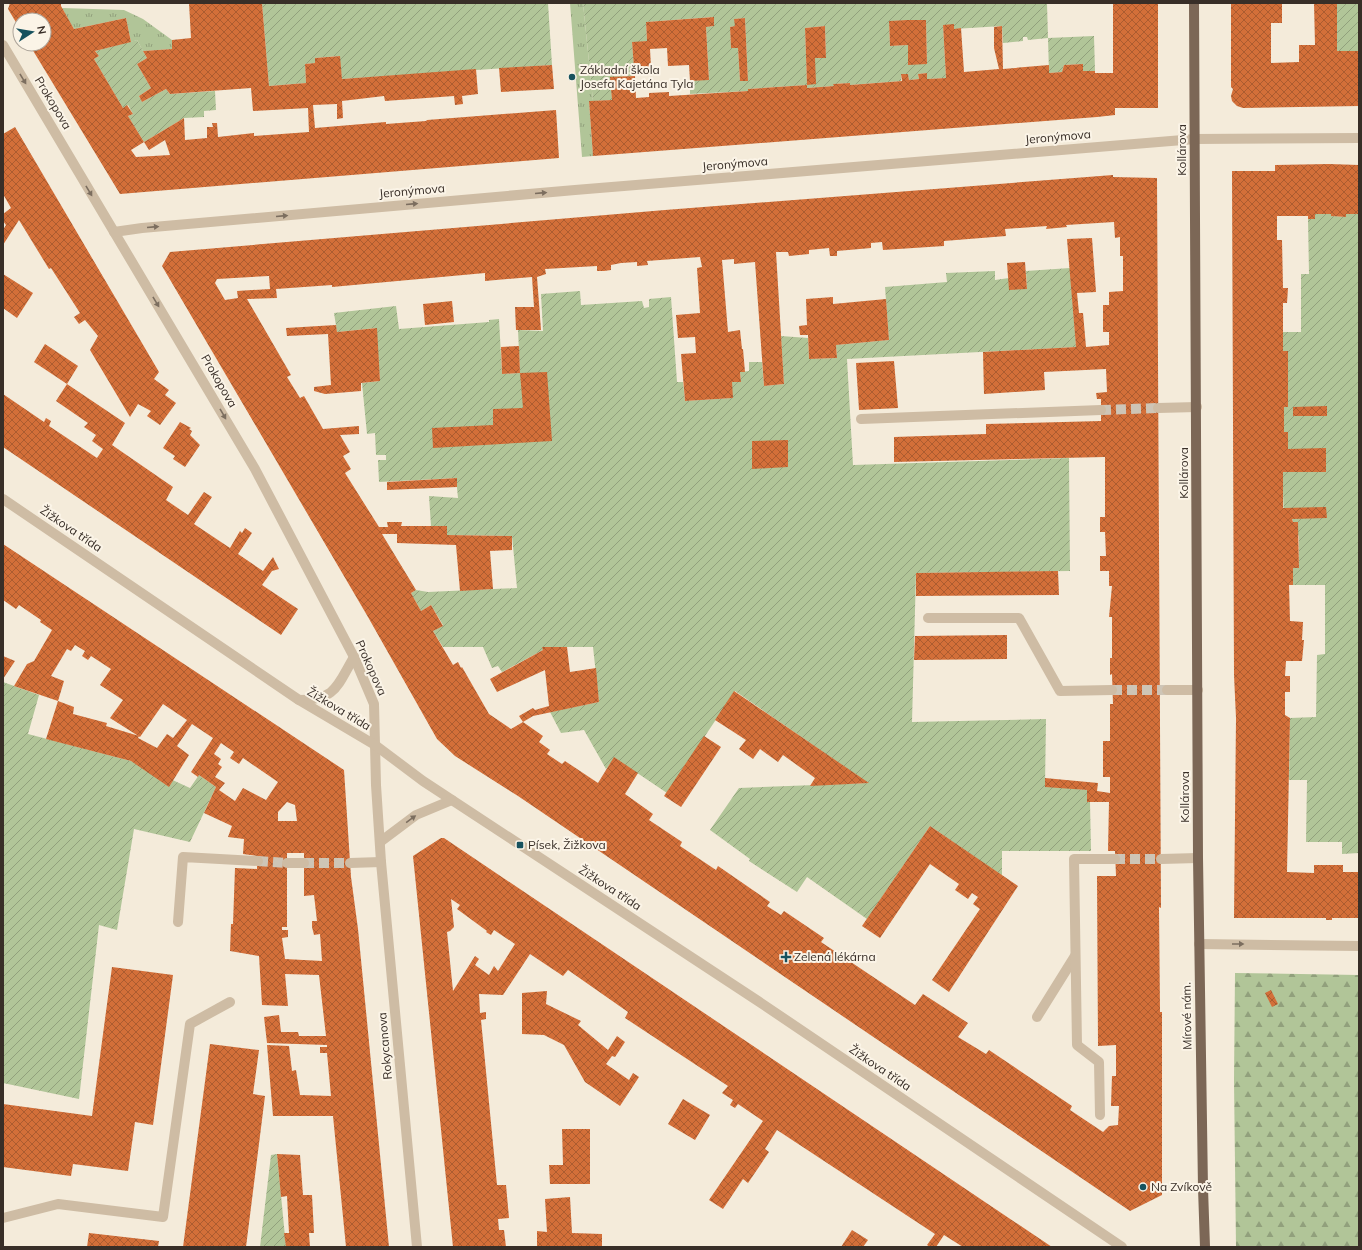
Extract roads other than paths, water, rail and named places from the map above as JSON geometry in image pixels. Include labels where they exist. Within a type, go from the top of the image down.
[{"type":"main road","name":"Kollárova","points":[[1194,3],[1199,944]]},
{"type":"main road","name":"Mírové nám.","points":[[1199,944],[1205,1247]]},
{"type":"street","name":"Prokopova","points":[[3,45],[255,469],[354,658],[374,704],[375,745]]},
{"type":"street","name":"Jeronýmova","points":[[114,232],[142,228],[583,189],[1195,139],[1359,138]]},
{"type":"street","points":[[1158,408],[1197,407]]},
{"type":"street","points":[[861,418],[1101,410]]},
{"type":"street","name":"Žižkova třída","points":[[3,499],[299,700],[375,745],[452,800],[758,1001],[1122,1247]]},
{"type":"street","points":[[928,618],[1019,618],[1060,691],[1112,690]]},
{"type":"street","points":[[299,700],[315,700],[336,690],[354,658]]},
{"type":"street","points":[[1167,690],[1198,690]]},
{"type":"street","name":"Rokycanova","points":[[375,745],[381,862],[417,1247]]},
{"type":"street","points":[[380,842],[416,815],[452,800]]},
{"type":"street","points":[[178,922],[183,856],[258,861]]},
{"type":"street","points":[[1161,859],[1198,858]]},
{"type":"street","points":[[1100,1115],[1099,1062],[1077,1046],[1074,859],[1115,859]]},
{"type":"street","points":[[350,863],[381,862]]},
{"type":"street","points":[[287,863],[304,863]]},
{"type":"street","points":[[1199,944],[1359,946]]},
{"type":"street","points":[[1037,1017],[1075,956]]},
{"type":"street","points":[[3,1218],[58,1204],[163,1217],[190,1024],[230,1002]]},
{"type":"tunnel","points":[[1101,410],[1158,408]]},
{"type":"tunnel","points":[[1112,690],[1167,690]]},
{"type":"tunnel","points":[[1115,859],[1161,859]]},
{"type":"tunnel","points":[[258,861],[287,863]]},
{"type":"tunnel","points":[[304,863],[350,863]]},
{"type":"place","name":"Základní škola Josefa Kajetána Tyla","points":[[572,77]]},
{"type":"place","name":"Písek, Žižkova","points":[[520,845]]},
{"type":"place","name":"Zelená lékárna","points":[[786,957]]},
{"type":"place","name":"Na Zvíkově","points":[[1143,1187]]}]
